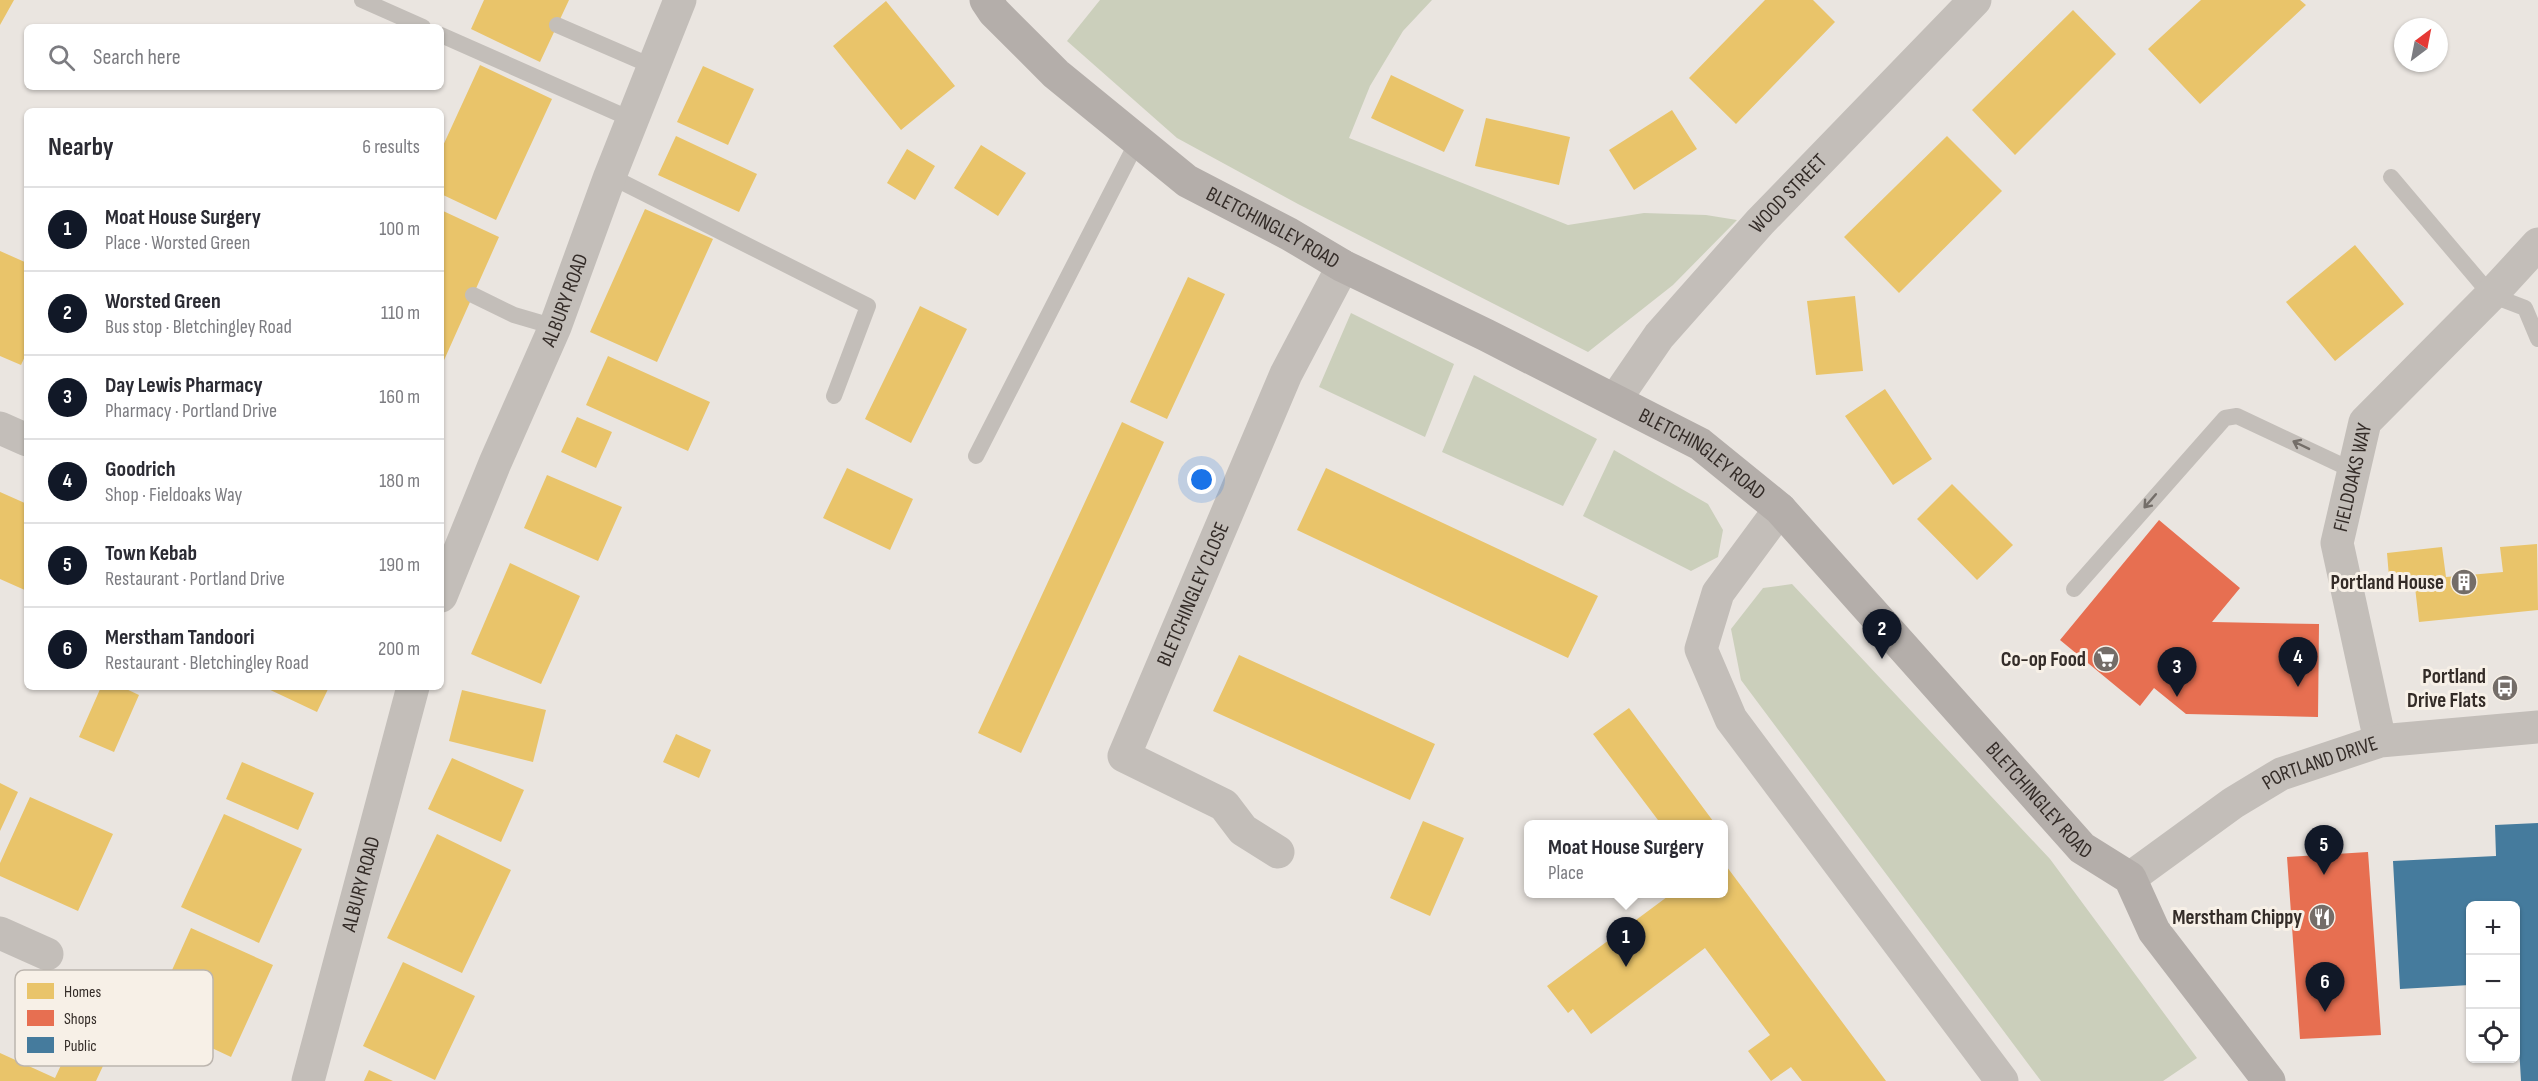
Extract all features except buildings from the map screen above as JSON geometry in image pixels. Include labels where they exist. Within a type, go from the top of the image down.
[{"type":"street","name":"ALBURY ROAD","points":[[444,589],[495,463],[555,327],[610,176],[680,0]]},
{"type":"street","name":"BLETCHINGLEY ROAD","points":[[986,0],[994,12],[1056,74],[1187,181],[1289,234],[1343,266],[1700,444],[1780,509],[2082,848],[2130,878]]},
{"type":"street","name":"WOOD STREET","points":[[1615,400],[1659,336],[1760,222],[1975,0]]},
{"type":"street","name":"FIELDOAKS WAY","points":[[2380,741],[2337,543],[2365,422],[2491,295],[2538,244]]},
{"type":"street","name":"BLETCHINGLEY CLOSE","points":[[1278,852],[1243,830],[1224,805],[1124,756],[1286,374],[1343,266]]},
{"type":"street","points":[[0,428],[24,439]]},
{"type":"street","points":[[1780,509],[1718,593],[1701,648],[1731,719],[2002,1081]]},
{"type":"street","name":"ALBURY ROAD","points":[[308,1081],[412,690]]},
{"type":"street","name":"PORTLAND DRIVE","points":[[2130,878],[2233,803],[2281,774],[2380,741],[2538,728]]},
{"type":"street","points":[[2130,878],[2154,931],[2260,1078]]},
{"type":"street","points":[[0,933],[47,954]]},
{"type":"lane","points":[[362,0],[416,24]]},
{"type":"lane","points":[[557,25],[654,67]]},
{"type":"lane","points":[[444,36],[633,120]]},
{"type":"lane","points":[[976,456],[1137,142]]},
{"type":"lane","points":[[610,176],[868,306],[834,396]]},
{"type":"lane","points":[[2391,177],[2491,295],[2525,308],[2538,339]]},
{"type":"lane","points":[[473,296],[514,315],[555,327]]},
{"type":"lane","points":[[2074,589],[2224,418],[2237,416],[2354,471]]},
{"type":"green space","points":[[1100,0],[1432,0],[1403,31],[1370,86],[1349,138],[1568,225],[1644,213],[1706,215],[1737,220],[1673,285],[1588,352],[1298,204],[1177,138],[1067,41]]},
{"type":"green space","points":[[1351,313],[1454,364],[1425,437],[1319,387]]},
{"type":"green space","points":[[1474,375],[1597,439],[1563,506],[1442,452]]},
{"type":"green space","points":[[1614,450],[1708,504],[1723,530],[1718,557],[1691,571],[1583,516]]},
{"type":"green space","points":[[1792,584],[2050,859],[2197,1058],[2163,1081],[2041,1081],[1741,680],[1731,629],[1763,588]]},
{"type":"place","name":"Portland House","points":[[2464,582]]},
{"type":"place","name":"Worsted Green","points":[[1882,659]]},
{"type":"place","name":"Co-op Food","points":[[2106,659]]},
{"type":"place","name":"Goodrich","points":[[2298,687]]},
{"type":"place","name":"Portland Drive Flats","points":[[2505,688]]},
{"type":"place","name":"Day Lewis Pharmacy","points":[[2177,697]]},
{"type":"place","name":"Town Kebab","points":[[2324,875]]},
{"type":"place","name":"Merstham Chippy","points":[[2322,917]]},
{"type":"place","name":"Moat House Surgery","points":[[1626,967]]},
{"type":"place","name":"Merstham Tandoori","points":[[2325,1012]]}]
